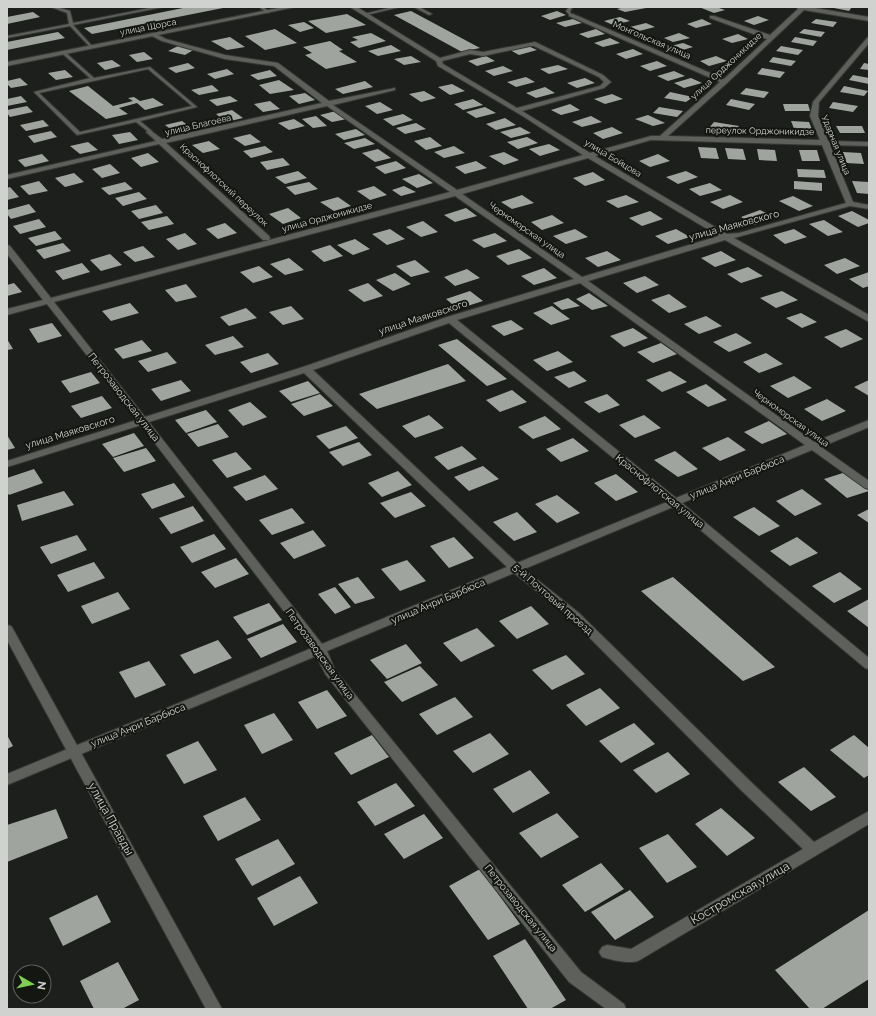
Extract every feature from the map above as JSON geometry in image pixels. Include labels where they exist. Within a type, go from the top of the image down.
[{"type":"street","name":"улица Щорса","points":[[7,64],[292,7]]},
{"type":"street","name":"улица Бойцова","points":[[353,7],[439,60],[440,65],[518,110],[588,155],[726,237],[869,319]]},
{"type":"street","points":[[801,7],[869,19]]},
{"type":"street","name":"улица Орджоникидзе","points":[[662,138],[725,82],[801,7]]},
{"type":"street","name":"Монгольская улица","points":[[571,15],[725,82]]},
{"type":"street","points":[[712,17],[770,38]]},
{"type":"street","name":"Черноморская улица","points":[[154,35],[164,40],[225,57],[276,64],[328,104],[582,281],[869,486]]},
{"type":"street","name":"Ударная улица","points":[[850,204],[814,116],[816,102],[869,39]]},
{"type":"street","points":[[439,60],[470,52],[483,54],[535,44],[594,73],[608,82],[602,87],[518,110]]},
{"type":"street","name":"улица Благоева","points":[[7,177],[392,89]]},
{"type":"street","name":"Краснофлотский переулок","points":[[150,132],[266,238]]},
{"type":"street","name":"улица Орджоникидзе","points":[[7,312],[456,193],[651,138]]},
{"type":"street","name":"переулок Орджоникидзе","points":[[651,138],[869,144]]},
{"type":"street","points":[[850,204],[869,207]]},
{"type":"street","name":"улица Маяковского","points":[[7,464],[306,369],[450,319],[726,237],[740,235],[850,204]]},
{"type":"street","name":"Петрозаводская улица","points":[[7,248],[320,650],[330,672],[575,977],[618,1009]]},
{"type":"street","name":"Краснофлотская улица","points":[[450,319],[675,503],[869,665]]},
{"type":"street","name":"5-й Почтовый проезд","points":[[306,369],[515,568],[575,616],[740,781],[813,850]]},
{"type":"street","name":"улица Анри Барбюса","points":[[7,780],[515,568],[869,424]]},
{"type":"street","name":"улица Правды","points":[[7,629],[214,1009]]},
{"type":"street","name":"Костромская улица","points":[[607,952],[633,956],[869,817]]},
{"type":"lane","points":[[52,7],[69,12],[71,25],[91,47]]},
{"type":"lane","points":[[7,37],[162,7]]},
{"type":"lane","points":[[261,7],[268,12]]},
{"type":"lane","points":[[366,14],[398,7]]},
{"type":"lane","points":[[416,7],[430,14]]},
{"type":"lane","points":[[571,7],[568,11],[571,15]]},
{"type":"lane","points":[[64,53],[93,79]]},
{"type":"lane","points":[[149,68],[195,107],[79,134],[36,92],[93,79],[149,68]]},
{"type":"lane","points":[[136,120],[150,132]]},
{"type":"building","points":[[188,7],[223,8],[92,34],[84,28]]},
{"type":"building","points":[[625,7],[646,8],[625,12],[617,9]]},
{"type":"building","points":[[699,7],[716,7],[725,10],[714,13]]},
{"type":"building","points":[[829,7],[852,7],[849,11]]},
{"type":"building","points":[[411,11],[480,48],[462,52],[394,15]]},
{"type":"building","points":[[557,11],[566,15],[550,20],[541,16]]},
{"type":"building","points":[[33,12],[40,17],[7,24],[7,17]]},
{"type":"building","points":[[347,14],[366,25],[326,33],[308,21]]},
{"type":"building","points":[[758,16],[769,20],[754,25],[744,21]]},
{"type":"building","points":[[620,17],[630,21],[613,25],[604,21]]},
{"type":"building","points":[[573,19],[582,23],[565,27],[556,23]]},
{"type":"building","points":[[702,19],[712,24],[696,28],[687,24]]},
{"type":"building","points":[[816,19],[837,22],[833,27],[811,23]]},
{"type":"building","points":[[304,22],[314,28],[300,32],[288,25]]},
{"type":"building","points":[[646,23],[655,27],[639,31],[630,27]]},
{"type":"building","points":[[275,29],[297,43],[265,50],[245,36]]},
{"type":"building","points":[[596,29],[605,34],[588,38],[579,34]]},
{"type":"building","points":[[804,29],[825,32],[821,37],[799,33]]},
{"type":"building","points":[[58,32],[65,38],[7,50],[7,42]]},
{"type":"building","points":[[371,33],[386,41],[359,48],[350,42],[358,40],[352,37]]},
{"type":"building","points":[[679,33],[690,38],[673,42],[664,38]]},
{"type":"building","points":[[738,34],[748,39],[732,43],[722,39]]},
{"type":"building","points":[[230,37],[245,47],[227,50],[211,41]]},
{"type":"building","points":[[795,37],[817,41],[813,46],[791,42]]},
{"type":"building","points":[[610,38],[620,43],[603,47],[594,43]]},
{"type":"building","points":[[330,41],[343,50],[339,51],[357,62],[326,69],[305,55],[312,53],[303,47]]},
{"type":"building","points":[[683,43],[693,47],[676,52],[667,47]]},
{"type":"building","points":[[391,45],[401,51],[378,56],[368,51]]},
{"type":"building","points":[[178,46],[195,49],[185,55],[168,51]]},
{"type":"building","points":[[528,46],[537,50],[519,55],[510,50]]},
{"type":"building","points":[[781,46],[803,50],[798,55],[776,51]]},
{"type":"building","points":[[633,49],[643,54],[626,59],[616,54]]},
{"type":"building","points":[[144,52],[153,59],[137,62],[129,55]]},
{"type":"building","points":[[411,56],[421,62],[404,65],[394,59]]},
{"type":"building","points":[[486,56],[495,61],[477,66],[468,61]]},
{"type":"building","points":[[716,56],[727,61],[709,66],[700,61]]},
{"type":"building","points":[[773,57],[796,61],[791,66],[769,62]]},
{"type":"building","points":[[112,60],[121,66],[105,70],[97,63]]},
{"type":"building","points":[[657,61],[667,66],[650,71],[640,66]]},
{"type":"building","points":[[188,63],[195,68],[176,73],[168,68]]},
{"type":"building","points":[[864,63],[869,64],[869,70],[860,69]]},
{"type":"building","points":[[558,65],[568,69],[549,74],[540,69]]},
{"type":"building","points":[[503,66],[513,71],[494,76],[485,71]]},
{"type":"building","points":[[762,68],[785,72],[780,78],[757,74]]},
{"type":"building","points":[[227,69],[234,74],[215,79],[207,74]]},
{"type":"building","points":[[65,70],[73,77],[56,80],[48,73]]},
{"type":"building","points":[[270,70],[277,76],[258,80],[250,75]]},
{"type":"building","points":[[674,71],[685,76],[668,81],[657,76]]},
{"type":"building","points":[[853,75],[869,78],[869,84],[849,80]]},
{"type":"building","points":[[526,77],[535,82],[516,87],[507,82]]},
{"type":"building","points":[[20,78],[28,85],[11,88],[7,84],[7,81]]},
{"type":"building","points":[[585,78],[595,83],[577,88],[567,83]]},
{"type":"building","points":[[691,78],[702,83],[684,88],[674,83]]},
{"type":"building","points":[[279,80],[294,90],[270,94],[259,85]]},
{"type":"building","points":[[365,81],[373,87],[343,94],[335,89]]},
{"type":"building","points":[[452,84],[465,91],[450,95],[438,87]]},
{"type":"building","points":[[212,85],[219,91],[199,95],[191,90]]},
{"type":"building","points":[[88,86],[113,106],[133,101],[128,98],[134,97],[140,101],[153,98],[164,105],[145,110],[137,103],[119,108],[128,114],[106,119],[69,91]]},
{"type":"building","points":[[844,86],[868,91],[864,96],[840,92]]},
{"type":"building","points":[[545,87],[555,93],[536,98],[526,93]]},
{"type":"building","points":[[746,88],[769,92],[764,98],[740,94]]},
{"type":"building","points":[[424,91],[436,98],[421,102],[409,94]]},
{"type":"building","points":[[670,92],[693,97],[686,102],[664,98]]},
{"type":"building","points":[[305,93],[315,100],[299,104],[289,96]]},
{"type":"building","points":[[612,94],[623,99],[605,104],[594,99]]},
{"type":"building","points":[[21,96],[27,102],[7,106],[7,99]]},
{"type":"building","points":[[230,96],[238,101],[217,106],[209,100]]},
{"type":"building","points":[[473,99],[483,105],[463,110],[454,104]]},
{"type":"building","points":[[731,99],[755,104],[749,110],[726,105]]},
{"type":"building","points":[[270,101],[280,109],[263,112],[254,104]]},
{"type":"building","points":[[380,102],[393,110],[377,114],[365,106]]},
{"type":"building","points":[[833,102],[858,106],[853,112],[829,108]]},
{"type":"building","points":[[570,104],[580,110],[561,115],[551,110]]},
{"type":"building","points":[[783,104],[808,104],[810,111],[785,111]]},
{"type":"building","points":[[27,106],[33,112],[10,117],[7,113],[7,110]]},
{"type":"building","points":[[485,107],[496,113],[476,118],[466,112]]},
{"type":"building","points":[[659,107],[683,111],[677,117],[653,113]]},
{"type":"building","points":[[232,110],[243,118],[226,122],[216,114]]},
{"type":"building","points":[[336,111],[347,119],[332,122],[320,115]]},
{"type":"building","points":[[403,114],[413,120],[393,126],[383,119]]},
{"type":"building","points":[[648,115],[665,123],[653,126],[635,119]]},
{"type":"building","points":[[316,116],[327,126],[313,128],[302,119]]},
{"type":"building","points":[[591,116],[602,122],[582,127],[572,122]]},
{"type":"building","points":[[505,118],[516,125],[496,130],[486,124]]},
{"type":"building","points":[[294,119],[305,126],[289,130],[278,123]]},
{"type":"building","points":[[43,120],[49,126],[26,131],[20,125]]},
{"type":"building","points":[[182,121],[193,129],[176,133],[165,125]]},
{"type":"building","points":[[791,121],[809,122],[813,132],[795,131]]},
{"type":"building","points":[[714,122],[739,126],[733,133],[709,128]]},
{"type":"building","points":[[416,123],[426,129],[405,134],[396,128]]},
{"type":"building","points":[[836,126],[862,126],[865,133],[840,133]]},
{"type":"building","points":[[520,127],[531,133],[511,138],[500,132]]},
{"type":"building","points":[[612,127],[623,133],[603,139],[593,133]]},
{"type":"building","points":[[356,129],[365,135],[344,140],[335,134]]},
{"type":"building","points":[[51,131],[57,137],[34,143],[28,136]]},
{"type":"building","points":[[130,132],[138,140],[119,144],[112,135]]},
{"type":"building","points":[[250,134],[261,142],[245,146],[233,138]]},
{"type":"building","points":[[430,137],[442,146],[426,150],[414,141]]},
{"type":"building","points":[[527,137],[538,143],[518,149],[507,142]]},
{"type":"building","points":[[365,138],[375,144],[354,149],[344,143]]},
{"type":"building","points":[[209,141],[220,149],[203,153],[192,145]]},
{"type":"building","points":[[88,142],[98,150],[80,154],[70,146]]},
{"type":"building","points":[[549,144],[560,150],[540,156],[529,149]]},
{"type":"building","points":[[265,146],[273,152],[251,158],[243,151]]},
{"type":"building","points":[[454,146],[465,153],[444,158],[434,152]]},
{"type":"building","points":[[698,147],[716,148],[719,159],[701,158]]},
{"type":"building","points":[[725,148],[743,149],[746,160],[728,159]]},
{"type":"building","points":[[378,149],[391,158],[375,162],[362,153]]},
{"type":"building","points":[[757,149],[775,150],[777,161],[759,160]]},
{"type":"building","points":[[799,150],[817,150],[820,161],[802,161]]},
{"type":"building","points":[[504,152],[519,160],[504,165],[489,156]]},
{"type":"building","points":[[843,152],[861,153],[864,164],[846,163]]},
{"type":"building","points":[[148,153],[159,162],[141,167],[131,158]]},
{"type":"building","points":[[42,154],[49,161],[25,167],[18,160]]},
{"type":"building","points":[[658,154],[670,161],[650,167],[639,161]]},
{"type":"building","points":[[283,158],[290,165],[267,170],[260,162]]},
{"type":"building","points":[[396,161],[406,168],[385,174],[375,167]]},
{"type":"building","points":[[476,161],[487,168],[465,174],[455,167]]},
{"type":"building","points":[[110,164],[120,173],[102,178],[92,169]]},
{"type":"building","points":[[797,169],[824,170],[826,178],[798,177]]},
{"type":"building","points":[[298,171],[307,178],[285,184],[275,177]]},
{"type":"building","points":[[686,171],[698,177],[678,184],[666,177]]},
{"type":"building","points":[[593,172],[605,180],[585,186],[573,178]]},
{"type":"building","points":[[74,173],[84,182],[65,187],[55,178]]},
{"type":"building","points":[[419,174],[433,183],[417,188],[402,179]]},
{"type":"building","points":[[39,181],[48,191],[29,195],[20,186]]},
{"type":"building","points":[[794,181],[822,183],[822,191],[794,189]]},
{"type":"building","points":[[852,181],[869,182],[869,194],[857,193]]},
{"type":"building","points":[[125,182],[133,189],[109,195],[101,188]]},
{"type":"building","points":[[309,182],[318,189],[295,195],[286,187]]},
{"type":"building","points":[[710,183],[722,190],[700,196],[689,189]]},
{"type":"building","points":[[374,186],[387,195],[370,200],[357,191]]},
{"type":"building","points":[[404,186],[416,192],[401,196],[392,190]]},
{"type":"building","points":[[10,187],[19,197],[7,200],[7,188]]},
{"type":"building","points":[[139,192],[147,199],[123,206],[115,198]]},
{"type":"building","points":[[522,195],[534,203],[512,209],[501,202]]},
{"type":"building","points":[[626,195],[639,202],[618,208],[606,201]]},
{"type":"building","points":[[730,195],[743,202],[723,209],[710,202]]},
{"type":"building","points":[[793,196],[813,206],[799,211],[779,201]]},
{"type":"building","points":[[338,197],[351,206],[334,211],[320,202]]},
{"type":"building","points":[[29,204],[36,212],[11,219],[7,214],[7,210]]},
{"type":"building","points":[[156,205],[163,213],[139,219],[131,211]]},
{"type":"building","points":[[288,208],[301,218],[283,224],[269,214]]},
{"type":"building","points":[[466,208],[477,216],[455,222],[444,215]]},
{"type":"building","points":[[760,210],[774,217],[754,225],[741,217]]},
{"type":"building","points":[[650,211],[663,219],[642,226],[629,218]]},
{"type":"building","points":[[852,211],[869,220],[869,223],[858,227],[838,216]]},
{"type":"building","points":[[552,215],[564,223],[542,230],[531,222]]},
{"type":"building","points":[[167,216],[174,224],[149,230],[141,222]]},
{"type":"building","points":[[39,219],[46,227],[20,234],[13,226]]},
{"type":"building","points":[[824,220],[843,232],[828,236],[809,224]]},
{"type":"building","points":[[423,221],[438,232],[421,237],[406,227]]},
{"type":"building","points":[[225,223],[237,233],[218,239],[206,229]]},
{"type":"building","points":[[390,229],[405,239],[387,245],[372,234]]},
{"type":"building","points":[[575,229],[588,237],[566,244],[553,236]]},
{"type":"building","points":[[676,229],[690,237],[668,244],[655,236]]},
{"type":"building","points":[[794,229],[807,237],[785,244],[773,235]]},
{"type":"building","points":[[55,231],[62,239],[36,246],[28,238]]},
{"type":"building","points":[[185,233],[197,244],[178,250],[166,239]]},
{"type":"building","points":[[495,233],[507,241],[484,248],[472,240]]},
{"type":"building","points":[[355,239],[370,249],[353,255],[337,245]]},
{"type":"building","points":[[63,243],[71,251],[44,259],[36,250]]},
{"type":"building","points":[[330,245],[343,256],[324,262],[311,251]]},
{"type":"building","points":[[143,246],[155,257],[135,262],[123,252]]},
{"type":"building","points":[[519,249],[532,258],[508,265],[496,256]]},
{"type":"building","points":[[607,251],[621,260],[598,267],[585,258]]},
{"type":"building","points":[[721,251],[736,260],[715,267],[701,258]]},
{"type":"building","points":[[110,254],[122,265],[101,271],[90,260]]},
{"type":"building","points":[[289,258],[304,270],[285,275],[270,264]]},
{"type":"building","points":[[845,258],[860,266],[837,274],[824,265]]},
{"type":"building","points":[[415,260],[430,272],[411,277],[396,266]]},
{"type":"building","points":[[82,263],[90,272],[63,280],[55,271]]},
{"type":"building","points":[[259,266],[273,277],[253,283],[240,272]]},
{"type":"building","points":[[748,267],[763,276],[741,283],[727,274]]},
{"type":"building","points":[[544,268],[557,278],[534,285],[521,276]]},
{"type":"building","points":[[467,269],[480,278],[455,286],[444,277]]},
{"type":"building","points":[[869,272],[869,286],[863,288],[849,279]]},
{"type":"building","points":[[395,273],[411,284],[393,291],[376,280]]},
{"type":"building","points":[[645,276],[659,285],[637,293],[623,283]]},
{"type":"building","points":[[14,283],[22,292],[7,296],[7,285]]},
{"type":"building","points":[[368,283],[383,296],[364,302],[348,290]]},
{"type":"building","points":[[186,284],[197,297],[176,302],[165,290]]},
{"type":"building","points":[[470,291],[483,301],[458,309],[446,299]]},
{"type":"building","points":[[782,291],[798,300],[776,308],[760,298]]},
{"type":"building","points":[[589,293],[608,306],[592,310],[576,299]]},
{"type":"building","points":[[669,294],[687,307],[669,313],[651,300]]},
{"type":"building","points":[[568,298],[580,306],[562,310],[553,303]]},
{"type":"building","points":[[130,303],[139,313],[111,321],[102,311]]},
{"type":"building","points":[[291,306],[304,319],[283,325],[269,312]]},
{"type":"building","points":[[552,306],[570,319],[551,325],[533,313]]},
{"type":"building","points":[[246,308],[257,318],[229,326],[220,317]]},
{"type":"building","points":[[801,313],[817,322],[802,328],[786,318]]},
{"type":"building","points":[[706,316],[722,326],[699,334],[684,324]]},
{"type":"building","points":[[511,320],[524,329],[504,336],[491,326]]},
{"type":"building","points":[[52,323],[62,336],[38,343],[29,329]]},
{"type":"building","points":[[633,328],[648,338],[624,347],[610,336]]},
{"type":"building","points":[[846,329],[863,339],[841,348],[824,337]]},
{"type":"building","points":[[736,333],[752,343],[729,352],[713,342]]},
{"type":"building","points":[[233,336],[244,347],[215,355],[205,345]]},
{"type":"building","points":[[7,339],[13,349],[7,350]]},
{"type":"building","points":[[457,339],[507,379],[487,386],[438,345]]},
{"type":"building","points":[[142,340],[152,351],[123,359],[114,349]]},
{"type":"building","points":[[661,343],[677,354],[653,363],[637,352]]},
{"type":"building","points":[[558,351],[573,362],[547,371],[533,360]]},
{"type":"building","points":[[167,352],[177,363],[148,372],[138,361]]},
{"type":"building","points":[[268,353],[279,364],[251,373],[240,362]]},
{"type":"building","points":[[766,353],[783,364],[759,373],[743,362]]},
{"type":"building","points":[[448,364],[466,381],[377,409],[359,394]]},
{"type":"building","points":[[574,371],[587,381],[569,388],[554,377]]},
{"type":"building","points":[[670,371],[687,382],[662,392],[646,380]]},
{"type":"building","points":[[91,372],[100,383],[70,393],[61,381]]},
{"type":"building","points":[[794,376],[812,388],[788,398],[770,386]]},
{"type":"building","points":[[181,380],[191,391],[161,401],[151,389]]},
{"type":"building","points":[[869,380],[869,396],[854,387]]},
{"type":"building","points":[[308,381],[320,393],[291,402],[279,391]]},
{"type":"building","points":[[706,384],[727,400],[708,407],[686,392]]},
{"type":"building","points":[[512,390],[527,402],[500,412],[486,400]]},
{"type":"building","points":[[320,394],[333,406],[304,416],[291,404]]},
{"type":"building","points":[[607,394],[620,405],[599,413],[584,402]]},
{"type":"building","points":[[102,396],[112,408],[81,418],[71,406]]},
{"type":"building","points":[[827,399],[846,411],[822,421],[804,409]]},
{"type":"building","points":[[250,402],[267,417],[243,426],[228,410]]},
{"type":"building","points":[[206,410],[217,422],[186,433],[175,420]]},
{"type":"building","points":[[429,415],[444,428],[415,438],[402,426]]},
{"type":"building","points":[[644,415],[661,428],[635,438],[619,425]]},
{"type":"building","points":[[545,416],[561,429],[533,439],[518,427]]},
{"type":"building","points":[[769,421],[787,434],[762,444],[744,432]]},
{"type":"building","points":[[218,424],[229,437],[198,447],[187,434]]},
{"type":"building","points":[[346,426],[358,438],[329,449],[316,436]]},
{"type":"building","points":[[134,433],[144,446],[113,457],[102,444]]},
{"type":"building","points":[[7,435],[15,448],[7,450]]},
{"type":"building","points":[[728,437],[746,450],[720,461],[702,448]]},
{"type":"building","points":[[573,438],[589,451],[561,462],[546,449]]},
{"type":"building","points":[[359,442],[372,455],[343,466],[329,452]]},
{"type":"building","points":[[462,446],[477,459],[448,470],[434,457]]},
{"type":"building","points":[[146,448],[156,461],[124,472],[113,458]]},
{"type":"building","points":[[675,451],[698,469],[678,477],[654,460]]},
{"type":"building","points":[[236,452],[252,469],[227,478],[212,460]]},
{"type":"building","points":[[483,466],[499,479],[469,491],[454,477]]},
{"type":"building","points":[[34,469],[43,483],[9,495],[7,492],[7,478]]},
{"type":"building","points":[[398,471],[412,485],[382,497],[368,483]]},
{"type":"building","points":[[846,472],[869,491],[847,498],[824,479]]},
{"type":"building","points":[[616,474],[638,492],[616,501],[594,483]]},
{"type":"building","points":[[265,475],[278,489],[246,501],[233,487]]},
{"type":"building","points":[[174,483],[185,497],[152,509],[141,494]]},
{"type":"building","points":[[802,489],[822,504],[795,516],[776,501]]},
{"type":"building","points":[[64,491],[74,505],[22,521],[17,505]]},
{"type":"building","points":[[411,492],[426,506],[395,518],[380,503]]},
{"type":"building","points":[[557,495],[580,513],[557,523],[535,504]]},
{"type":"building","points":[[193,506],[204,521],[171,534],[159,518]]},
{"type":"building","points":[[754,507],[780,526],[759,536],[733,517]]},
{"type":"building","points":[[292,508],[305,523],[272,535],[259,520]]},
{"type":"building","points":[[869,509],[869,523],[857,515]]},
{"type":"building","points":[[517,512],[537,532],[514,541],[493,522]]},
{"type":"building","points":[[313,530],[326,546],[294,559],[280,543]]},
{"type":"building","points":[[214,534],[226,549],[192,563],[180,547]]},
{"type":"building","points":[[77,535],[87,550],[51,564],[40,547]]},
{"type":"building","points":[[454,537],[474,558],[449,568],[430,546]]},
{"type":"building","points":[[797,537],[818,553],[790,566],[770,551]]},
{"type":"building","points":[[236,558],[249,574],[215,588],[201,572]]},
{"type":"building","points":[[407,560],[426,581],[400,591],[381,569]]},
{"type":"building","points":[[94,562],[105,578],[68,592],[57,575]]},
{"type":"building","points":[[840,572],[862,589],[834,603],[812,586]]},
{"type":"building","points":[[358,577],[375,598],[355,604],[338,584]]},
{"type":"building","points":[[673,577],[775,667],[743,681],[641,591]]},
{"type":"building","points":[[335,587],[351,607],[335,614],[318,594]]},
{"type":"building","points":[[118,592],[130,609],[92,624],[81,606]]},
{"type":"building","points":[[869,599],[869,628],[847,611]]},
{"type":"building","points":[[269,603],[282,620],[247,635],[233,617]]},
{"type":"building","points":[[531,606],[549,624],[517,639],[499,621]]},
{"type":"building","points":[[283,624],[297,642],[261,658],[247,639]]},
{"type":"building","points":[[477,628],[495,646],[461,662],[443,643]]},
{"type":"building","points":[[218,640],[232,658],[194,674],[180,655]]},
{"type":"building","points":[[406,644],[422,663],[387,679],[370,660]]},
{"type":"building","points":[[566,655],[585,674],[552,690],[532,670]]},
{"type":"building","points":[[149,661],[166,685],[135,698],[119,672]]},
{"type":"building","points":[[420,666],[438,685],[402,702],[384,682]]},
{"type":"building","points":[[600,688],[620,708],[586,726],[566,705]]},
{"type":"building","points":[[327,690],[347,716],[317,729],[298,702]]},
{"type":"building","points":[[455,697],[473,717],[437,735],[419,714]]},
{"type":"building","points":[[274,713],[293,740],[262,754],[244,725]]},
{"type":"building","points":[[634,723],[655,744],[621,763],[599,741]]},
{"type":"building","points":[[490,733],[509,754],[473,773],[453,751]]},
{"type":"building","points":[[7,735],[13,746],[7,749]]},
{"type":"building","points":[[372,735],[389,757],[351,775],[334,753]]},
{"type":"building","points":[[854,735],[869,748],[869,775],[864,778],[830,750]]},
{"type":"building","points":[[198,741],[217,770],[184,784],[166,755]]},
{"type":"building","points":[[668,752],[690,774],[656,793],[633,770]]},
{"type":"building","points":[[804,767],[836,797],[811,811],[778,782]]},
{"type":"building","points":[[530,770],[550,793],[513,813],[493,789]]},
{"type":"building","points":[[396,783],[415,806],[375,826],[357,802]]},
{"type":"building","points":[[245,797],[261,820],[218,841],[203,816]]},
{"type":"building","points":[[721,808],[755,838],[727,856],[695,824]]},
{"type":"building","points":[[56,809],[68,838],[7,862],[7,825]]},
{"type":"building","points":[[557,813],[579,837],[541,858],[519,833]]},
{"type":"building","points":[[424,814],[443,838],[404,859],[384,834]]},
{"type":"building","points":[[668,834],[697,867],[667,883],[639,848]]},
{"type":"building","points":[[278,839],[295,864],[252,886],[235,859]]},
{"type":"building","points":[[601,863],[624,889],[585,912],[562,885]]},
{"type":"building","points":[[480,869],[520,924],[488,940],[449,886]]},
{"type":"building","points":[[300,876],[318,903],[274,926],[257,898]]},
{"type":"building","points":[[630,890],[654,917],[615,940],[591,912]]},
{"type":"building","points":[[97,895],[111,922],[63,946],[49,918]]},
{"type":"building","points":[[869,910],[869,979],[822,1009],[810,1009],[775,970]]},
{"type":"building","points":[[525,939],[566,1000],[550,1009],[528,1009],[493,956]]},
{"type":"building","points":[[118,962],[139,1000],[122,1009],[94,1009],[80,981]]}]
